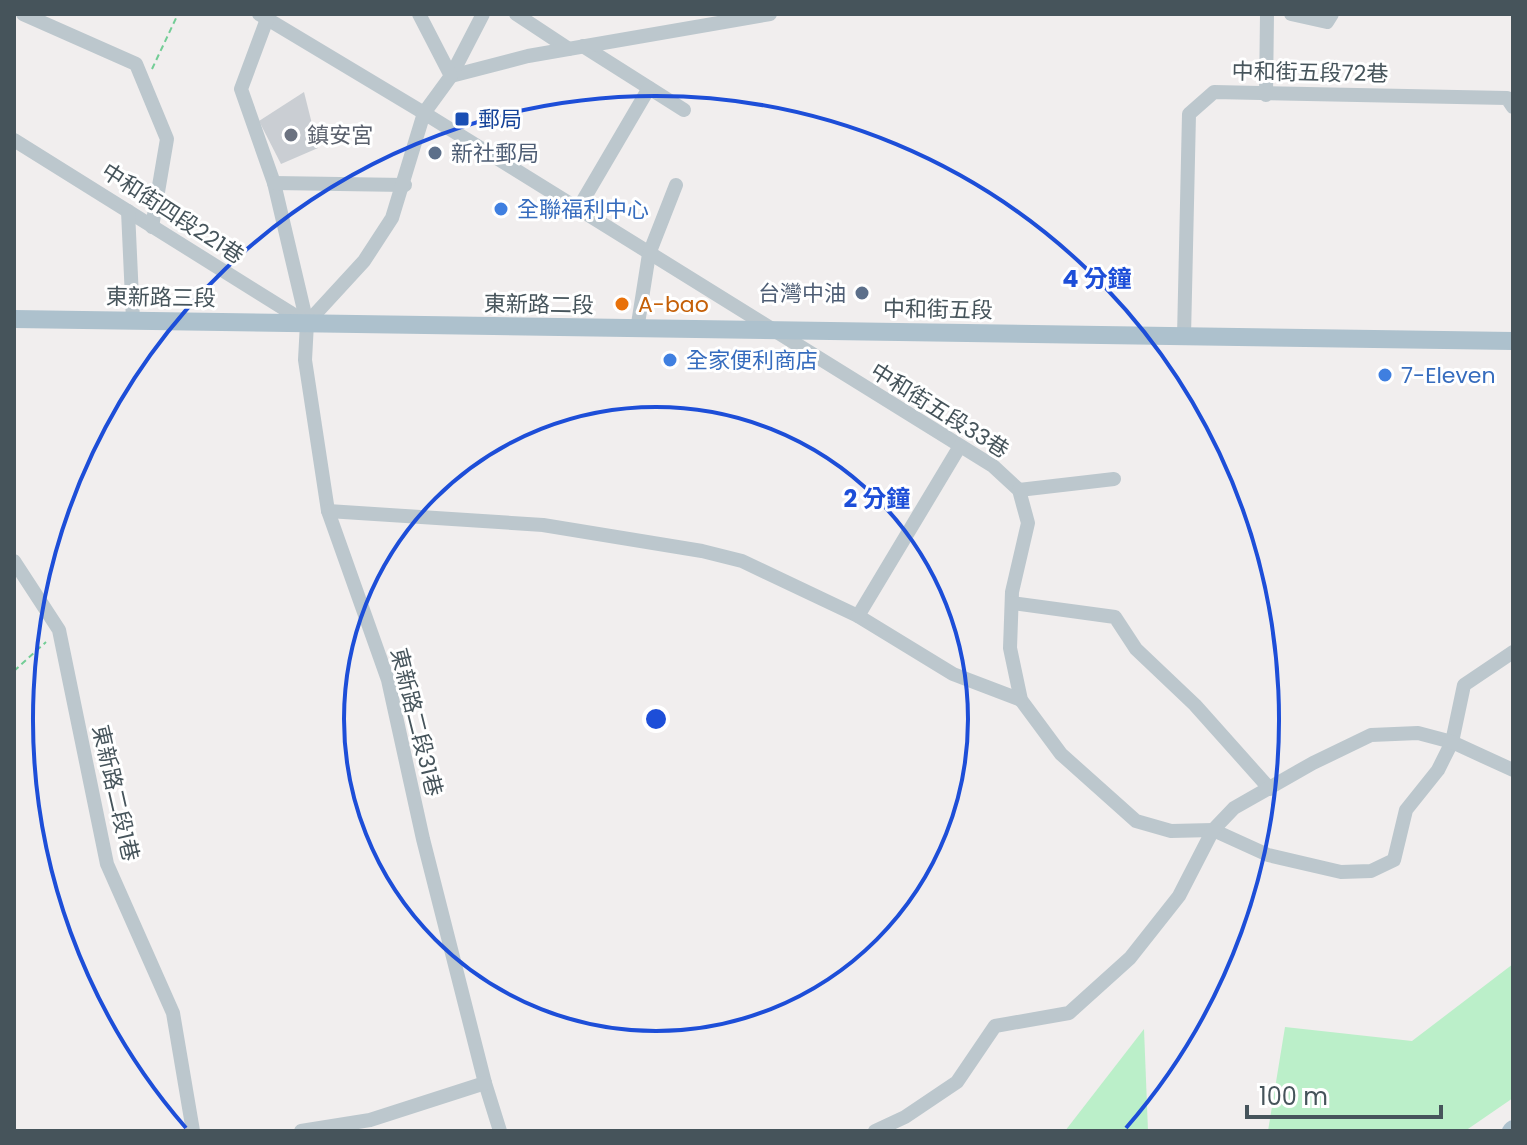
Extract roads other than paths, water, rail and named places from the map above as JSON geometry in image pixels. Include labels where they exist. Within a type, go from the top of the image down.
[{"type":"main road","name":"東新路三段","points":[[14,319],[307,323]]},
{"type":"main road","name":"東新路二段","points":[[307,323],[770,330]]},
{"type":"main road","name":"中和街五段","points":[[770,330],[1513,341]]},
{"type":"street","points":[[23,14],[136,64],[167,139],[152,227]]},
{"type":"street","points":[[419,14],[451,76]]},
{"type":"street","points":[[307,323],[364,261],[392,218],[405,185],[424,113],[451,76],[483,14]]},
{"type":"street","points":[[516,14],[684,110]]},
{"type":"street","points":[[1266,95],[1267,14]]},
{"type":"street","points":[[1291,14],[1327,22],[1332,14]]},
{"type":"street","points":[[451,76],[576,47],[763,15]]},
{"type":"street","points":[[263,16],[770,330]]},
{"type":"street","name":"東新路二段31巷","points":[[263,16],[241,89],[274,183],[307,323],[305,360],[328,511],[388,680],[423,839],[500,1131]]},
{"type":"street","points":[[578,209],[649,88]]},
{"type":"street","name":"中和街五段72巷","points":[[1184,337],[1189,114],[1214,92],[1507,98],[1513,107]]},
{"type":"street","name":"中和街四段221巷","points":[[14,140],[307,323]]},
{"type":"street","points":[[274,183],[405,185]]},
{"type":"street","points":[[637,330],[649,254],[676,185]]},
{"type":"street","points":[[128,211],[133,320]]},
{"type":"street","name":"中和街五段33巷","points":[[770,330],[993,466],[1019,490],[1028,523],[1012,603],[1010,648],[1021,700],[1061,754],[1136,821],[1171,831],[1213,830],[1268,855],[1341,872],[1371,871],[1394,860],[1406,810],[1438,770],[1452,742],[1464,685],[1513,652]]},
{"type":"street","points":[[858,616],[960,446]]},
{"type":"street","points":[[1019,490],[1114,479]]},
{"type":"street","points":[[328,511],[543,525],[702,551],[742,561],[858,616],[953,674],[1021,700]]},
{"type":"street","name":"東新路二段1巷","points":[[14,561],[59,630],[107,864],[173,1013],[193,1131]]},
{"type":"street","points":[[1012,603],[1115,617],[1136,649],[1195,705],[1270,789]]},
{"type":"street","points":[[875,1131],[905,1117],[957,1082],[995,1026],[1069,1013],[1130,958],[1179,896],[1213,830],[1234,808],[1371,735],[1418,733],[1452,742],[1513,770]]},
{"type":"street","points":[[301,1131],[370,1120],[485,1083]]},
{"type":"place","name":"郵局","points":[[462,119]]},
{"type":"place","name":"鎮安宮","points":[[291,135]]},
{"type":"place","name":"新社郵局","points":[[435,153]]},
{"type":"place","name":"全聯福利中心","points":[[501,209]]},
{"type":"place","name":"台灣中油","points":[[862,293]]},
{"type":"place","name":"A-bao","points":[[622,304]]},
{"type":"place","name":"全家便利商店","points":[[670,360]]},
{"type":"place","name":"7-Eleven","points":[[1385,375]]}]
